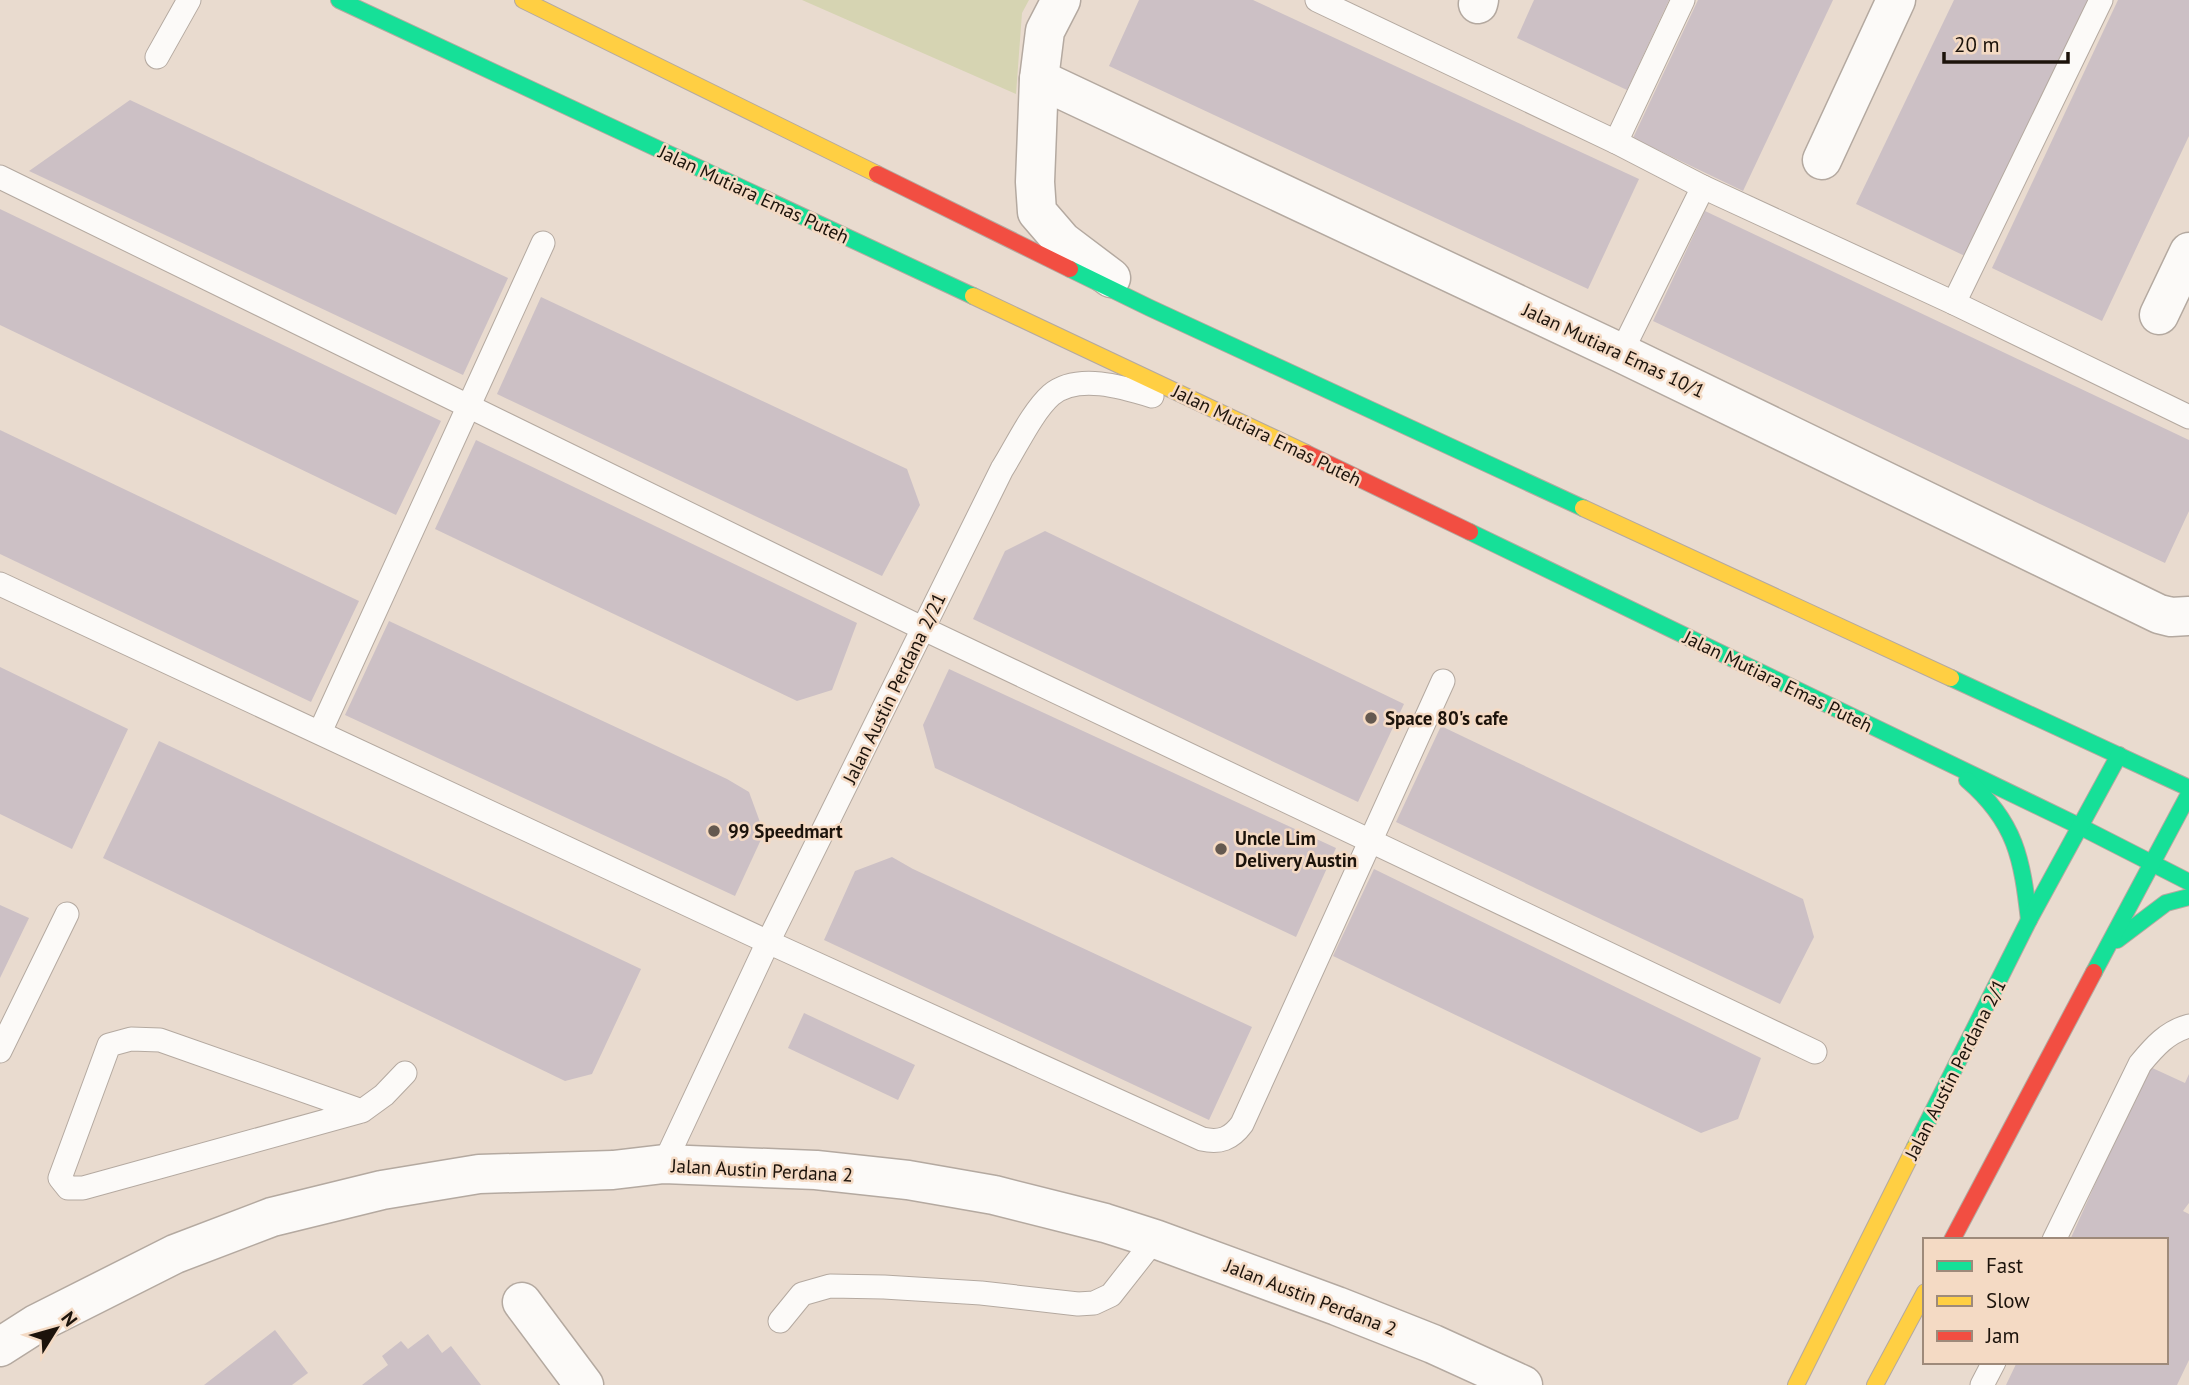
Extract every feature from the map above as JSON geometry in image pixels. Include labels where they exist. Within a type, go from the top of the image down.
[{"type":"street","name":"Jalan Mutiara Emas Puteh","points":[[339,0],[1239,421],[2189,881]]},
{"type":"street","points":[[523,0],[1150,307],[2189,788]]},
{"type":"street","points":[[1061,0],[1045,31],[1039,79],[1035,182],[1037,212],[1062,241],[1150,307]]},
{"type":"street","points":[[1822,160],[1896,0]]},
{"type":"street","name":"Jalan Mutiara Emas 10/1","points":[[1039,79],[1620,353],[2159,614],[2171,617],[2189,616]]},
{"type":"street","points":[[2159,315],[2189,252]]},
{"type":"street","points":[[2119,755],[2166,760]]},
{"type":"street","name":"Jalan Austin Perdana 2/1","points":[[1796,1385],[2029,920],[2119,755]]},
{"type":"street","points":[[1951,765],[1991,802],[2012,835],[2023,868],[2029,920]]},
{"type":"street","points":[[1953,1238],[2189,794]]},
{"type":"street","points":[[2108,947],[2166,904],[2189,897]]},
{"type":"street","name":"Jalan Austin Perdana 2","points":[[0,1347],[36,1324],[175,1254],[272,1217],[382,1191],[479,1174],[613,1170],[664,1164],[816,1170],[908,1180],[994,1195],[1105,1223],[1337,1306],[1433,1344],[1523,1385]]},
{"type":"street","points":[[1875,1385],[1923,1296]]},
{"type":"street","points":[[522,1302],[584,1385]]},
{"type":"lane","points":[[157,57],[189,0]]},
{"type":"lane","points":[[1317,0],[1616,142],[1703,187],[1955,303],[2189,417]]},
{"type":"lane","points":[[1616,142],[1683,0]]},
{"type":"lane","points":[[1955,303],[2101,0]]},
{"type":"lane","points":[[0,177],[924,629],[1815,1052]]},
{"type":"lane","points":[[1620,353],[1703,187]]},
{"type":"lane","points":[[320,732],[543,243]]},
{"type":"lane","name":"Jalan Austin Perdana 2/21","points":[[664,1164],[768,942],[1002,469],[1040,408],[1052,394],[1069,386],[1087,384],[1127,388],[1239,421]]},
{"type":"lane","points":[[0,584],[768,942],[1202,1139],[1213,1141],[1225,1139],[1235,1133],[1242,1124],[1443,681]]},
{"type":"lane","points":[[0,1051],[67,914]]},
{"type":"lane","points":[[2055,1238],[2140,1064],[2158,1043],[2177,1029],[2189,1026]]},
{"type":"lane","points":[[362,1111],[160,1040],[131,1039],[109,1045],[61,1178],[68,1188],[83,1188],[362,1111],[384,1095],[405,1073]]},
{"type":"lane","points":[[780,1321],[802,1294],[830,1286],[912,1288],[1078,1304],[1094,1303],[1111,1295],[1155,1239]]},
{"type":"lane","points":[[1983,1385],[1993,1364]]},
{"type":"shaded area","points":[[802,0],[1029,0],[1022,13],[1016,94]]},
{"type":"building","points":[[1139,0],[1253,0],[1639,179],[1588,289],[1109,66]]},
{"type":"building","points":[[1534,0],[1669,0],[1627,90],[1517,38]]},
{"type":"building","points":[[1698,0],[1833,0],[1743,191],[1633,138]]},
{"type":"building","points":[[1954,0],[2088,0],[1967,257],[1856,204]]},
{"type":"building","points":[[2118,0],[2189,0],[2189,136],[2102,321],[1992,268]]},
{"type":"building","points":[[130,100],[508,278],[463,375],[29,171]]},
{"type":"building","points":[[0,209],[441,421],[396,515],[0,325]]},
{"type":"building","points":[[1705,211],[2189,440],[2189,511],[2165,563],[1653,321]]},
{"type":"building","points":[[541,297],[907,469],[920,505],[882,576],[497,394]]},
{"type":"building","points":[[0,430],[359,601],[311,702],[0,554]]},
{"type":"building","points":[[476,440],[857,623],[832,690],[797,701],[435,529]]},
{"type":"building","points":[[1045,531],[1404,704],[1358,802],[973,619],[1005,551]]},
{"type":"building","points":[[389,621],[727,779],[749,792],[764,833],[735,896],[345,715]]},
{"type":"building","points":[[0,667],[128,729],[72,849],[0,814]]},
{"type":"building","points":[[949,669],[1336,848],[1296,937],[935,768],[923,725]]},
{"type":"building","points":[[1441,726],[1803,899],[1814,937],[1780,1004],[1396,822]]},
{"type":"building","points":[[159,741],[641,969],[592,1074],[565,1081],[103,858]]},
{"type":"building","points":[[892,857],[1252,1027],[1209,1120],[824,940],[855,871]]},
{"type":"building","points":[[1374,869],[1761,1058],[1738,1119],[1701,1133],[1333,956]]},
{"type":"building","points":[[0,905],[29,918],[0,978]]},
{"type":"building","points":[[804,1013],[915,1065],[898,1100],[788,1048]]},
{"type":"building","points":[[2148,1066],[2185,1083],[2189,1074],[2189,1203],[2183,1211],[2189,1214],[2189,1360],[2177,1385],[2006,1385],[2016,1364],[2168,1364],[2168,1238],[2071,1238]]},
{"type":"building","points":[[275,1330],[308,1373],[292,1385],[204,1385]]},
{"type":"building","points":[[428,1334],[442,1353],[451,1346],[481,1385],[362,1385],[388,1365],[382,1356],[401,1341],[408,1349]]},
{"type":"traffic: fast","points":[[339,0],[973,296]]},
{"type":"traffic: fast","points":[[1070,269],[1583,508]]},
{"type":"traffic: fast","points":[[1470,532],[2079,826],[2189,882]]},
{"type":"traffic: fast","points":[[1951,678],[2189,788]]},
{"type":"traffic: fast","points":[[1915,1147],[2029,920],[2119,755]]},
{"type":"traffic: fast","points":[[1967,780],[1996,811],[2014,843],[2023,878],[2029,920]]},
{"type":"traffic: fast","points":[[2094,972],[2189,794]]},
{"type":"traffic: fast","points":[[2117,940],[2166,903],[2189,897]]},
{"type":"traffic: slow","points":[[523,0],[877,174]]},
{"type":"traffic: slow","points":[[973,296],[1306,453]]},
{"type":"traffic: slow","points":[[1583,508],[1951,678]]},
{"type":"traffic: slow","points":[[1796,1385],[1915,1147]]},
{"type":"traffic: slow","points":[[1875,1385],[1923,1296]]},
{"type":"traffic: jam","points":[[877,174],[1070,269]]},
{"type":"traffic: jam","points":[[1306,453],[1470,532]]},
{"type":"traffic: jam","points":[[1953,1238],[2094,972]]},
{"type":"place","name":"Space 80's cafe","points":[[1371,718]]},
{"type":"place","name":"99 Speedmart","points":[[714,831]]},
{"type":"place","name":"Uncle Lim Delivery Austin","points":[[1221,849]]}]
